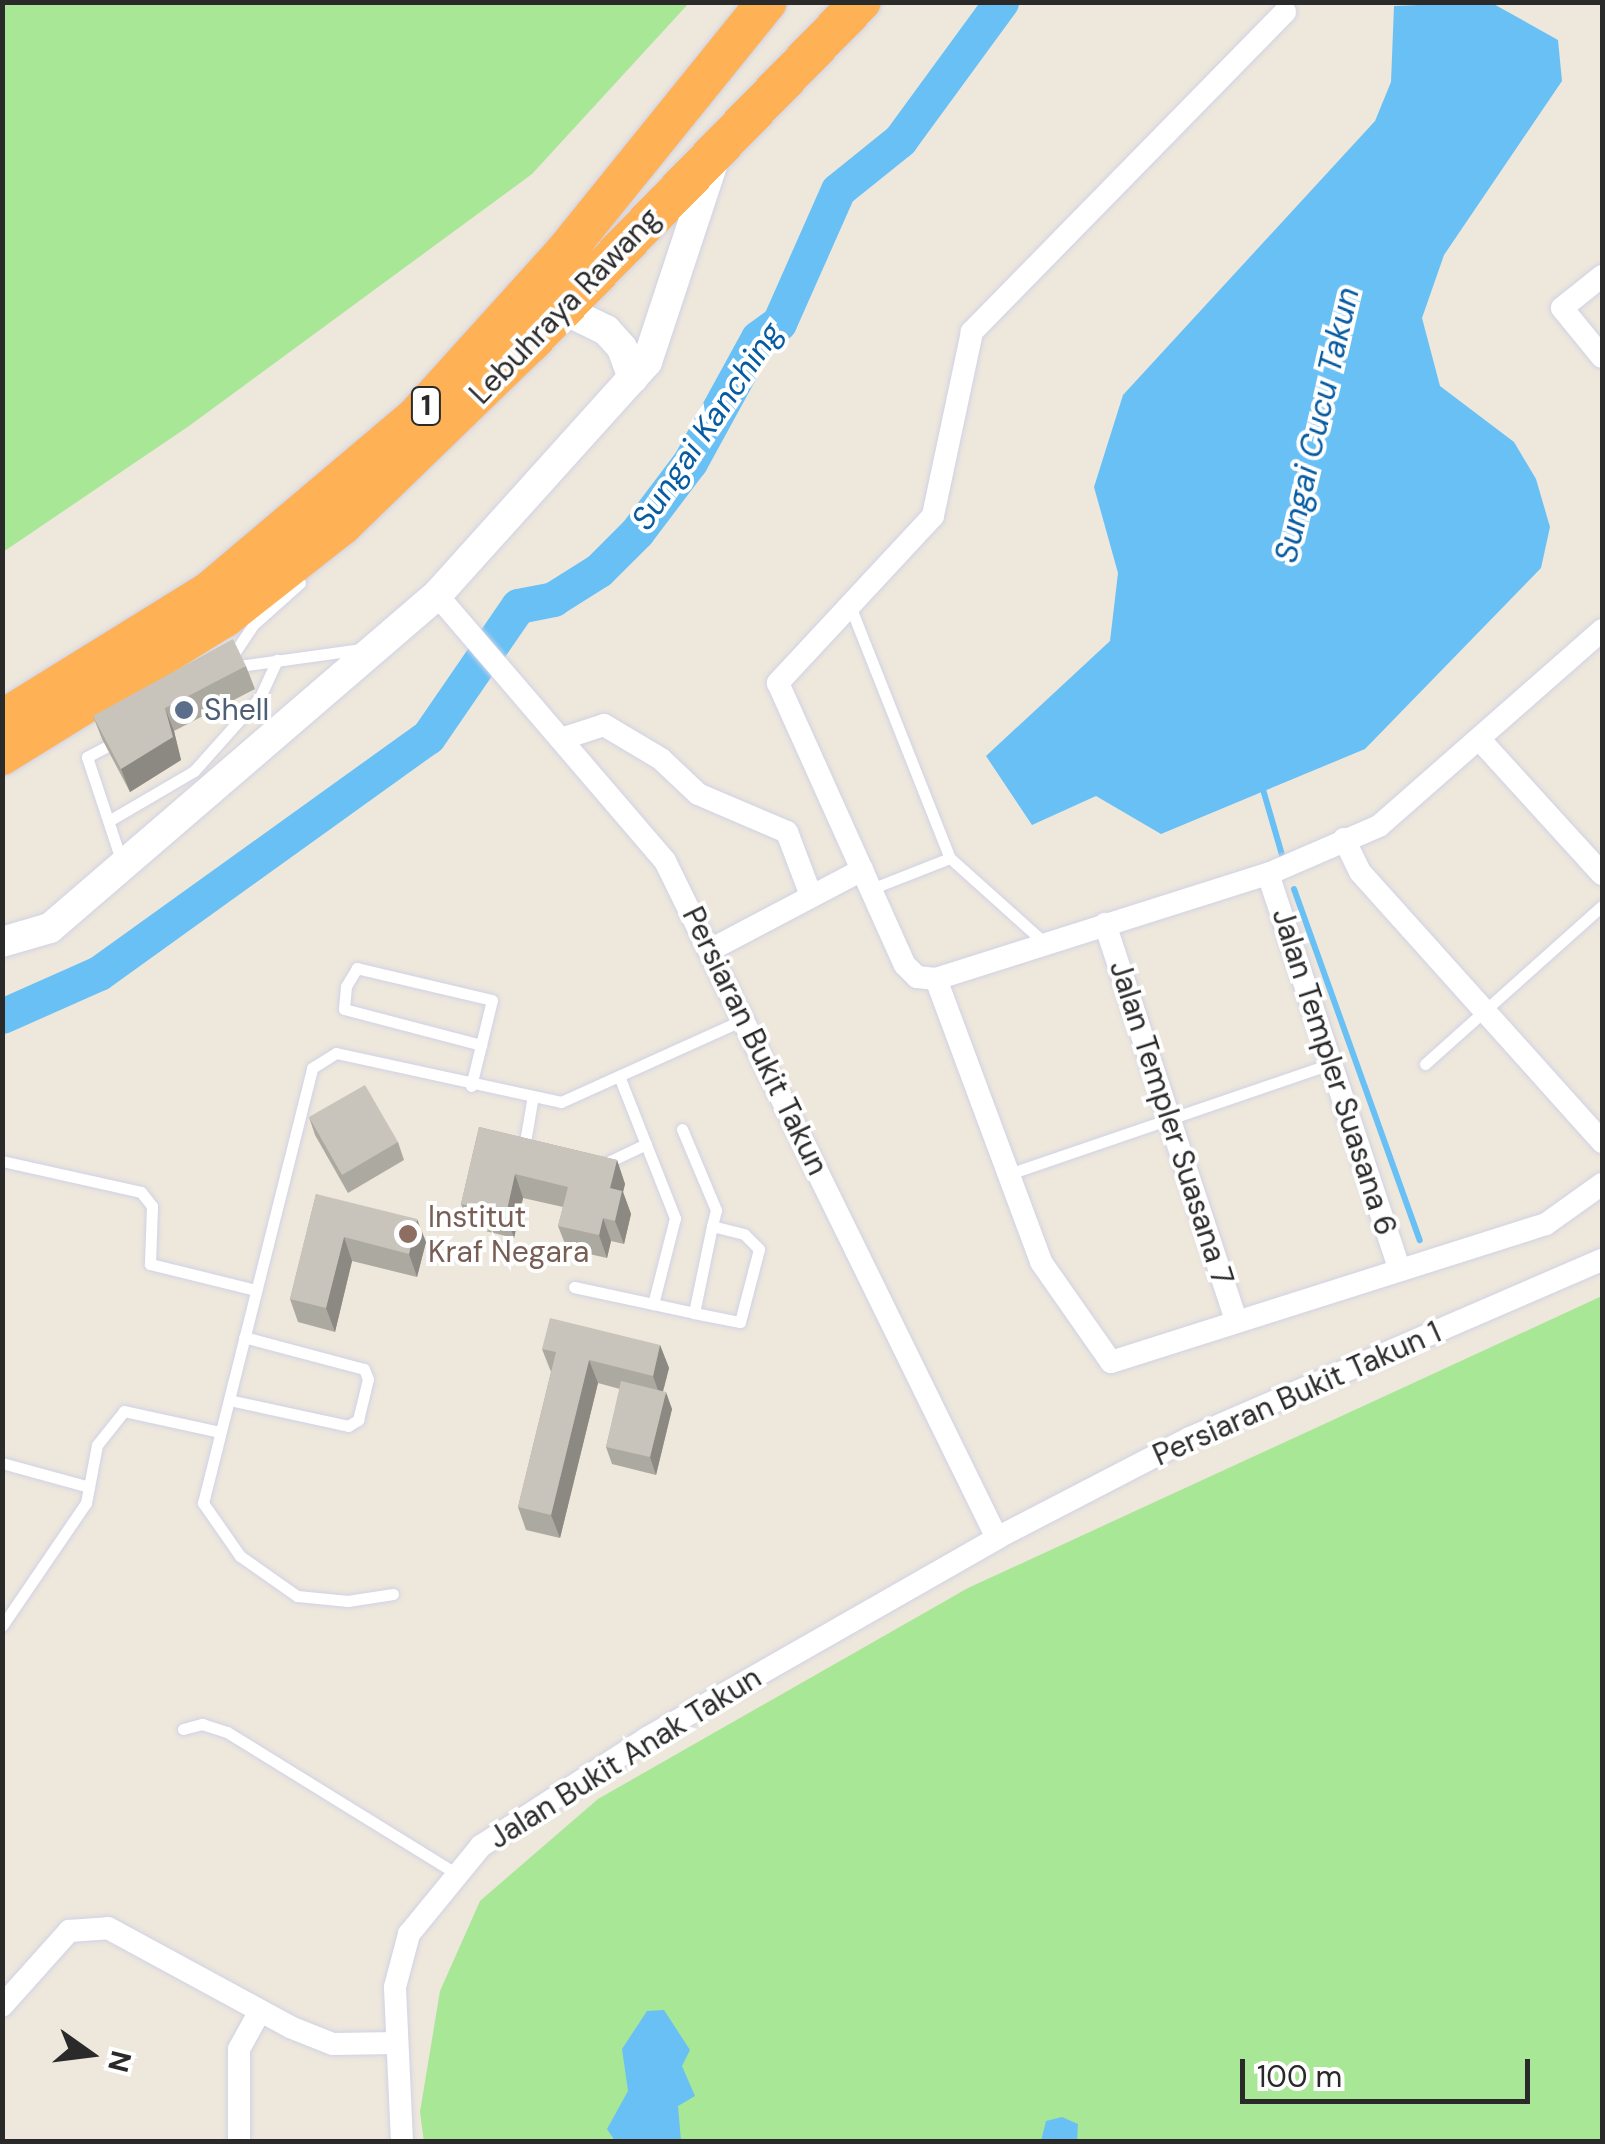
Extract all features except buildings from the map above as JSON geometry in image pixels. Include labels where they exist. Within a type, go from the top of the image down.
[{"type":"highway","name":"Lebuhraya Rawang","points":[[2,720],[210,591],[415,418],[565,252],[767,2]]},
{"type":"highway","name":"Lebuhraya Rawang","points":[[2,754],[224,618],[342,524],[544,330],[724,138],[860,2]]},
{"type":"street","points":[[1285,12],[972,332],[933,516],[778,683],[905,965],[917,977],[936,979],[1268,874],[1379,826],[1481,741],[1602,630]]},
{"type":"street","points":[[2,942],[50,928],[124,869],[437,595],[633,378],[658,340],[696,205],[724,138]]},
{"type":"street","points":[[1602,276],[1562,308],[1602,357]]},
{"type":"street","points":[[544,330],[573,314],[606,330],[622,348],[633,378]]},
{"type":"street","name":"Persiaran Bukit Takun","points":[[437,595],[666,861],[997,1538]]},
{"type":"street","points":[[561,738],[604,725],[661,758],[698,794],[787,832],[810,893]]},
{"type":"street","points":[[1481,741],[1602,874]]},
{"type":"street","points":[[1344,839],[1360,872],[1602,1142]]},
{"type":"street","name":"Jalan Templer Suasana 6","points":[[1268,874],[1400,1270]]},
{"type":"street","points":[[712,949],[810,893],[866,879]]},
{"type":"street","name":"Jalan Templer Suasana 7","points":[[1105,924],[1237,1322]]},
{"type":"street","points":[[936,979],[1041,1262],[1111,1362],[1546,1224],[1602,1184]]},
{"type":"street","name":"Persiaran Bukit Takun 1","points":[[997,1538],[1190,1438],[1602,1260]]},
{"type":"street","name":"Jalan Bukit Anak Takun","points":[[402,2142],[395,1987],[409,1934],[481,1846],[648,1738],[997,1538]]},
{"type":"street","points":[[2,2006],[52,1946],[69,1931],[90,1926],[126,1935],[260,2010],[333,2044],[397,2044]]},
{"type":"street","points":[[239,2142],[239,2049],[260,2010]]},
{"type":"lane","points":[[461,434],[544,330]]},
{"type":"lane","points":[[337,549],[393,499]]},
{"type":"lane","points":[[212,678],[224,668],[253,624],[309,574]]},
{"type":"lane","points":[[850,606],[950,858],[1046,944]]},
{"type":"lane","points":[[224,668],[376,646]]},
{"type":"lane","points":[[112,819],[194,771],[260,697],[277,660]]},
{"type":"lane","points":[[124,869],[112,819],[88,756],[132,733]]},
{"type":"lane","points":[[866,879],[950,858]]},
{"type":"lane","points":[[1426,1064],[1602,906]]},
{"type":"lane","points":[[471,1086],[492,1000],[358,968],[346,986],[344,1009],[481,1045]]},
{"type":"lane","points":[[393,1594],[348,1601],[297,1596],[240,1556],[202,1503],[312,1068],[336,1053],[532,1101],[561,1102],[745,1019]]},
{"type":"lane","points":[[1009,1174],[1332,1064]]},
{"type":"lane","points":[[619,1076],[675,1218],[653,1304]]},
{"type":"lane","points":[[532,1101],[520,1148],[536,1152]]},
{"type":"lane","points":[[682,1128],[716,1210],[694,1313]]},
{"type":"lane","points":[[583,1163],[598,1167],[646,1144]]},
{"type":"lane","points":[[2,1160],[141,1192],[152,1206],[150,1264],[256,1290]]},
{"type":"lane","points":[[574,1287],[740,1322],[758,1249],[744,1234],[712,1226]]},
{"type":"lane","points":[[228,1400],[348,1426],[358,1420],[368,1379],[364,1369],[244,1337]]},
{"type":"lane","points":[[2,1626],[86,1503],[97,1445],[124,1411],[220,1432]]},
{"type":"lane","points":[[2,1464],[89,1487]]},
{"type":"lane","points":[[183,1729],[202,1724],[227,1732],[457,1874]]},
{"type":"green space","points":[[3,2],[689,3],[532,174],[189,426],[3,552]]},
{"type":"green space","points":[[1602,1296],[1602,2141],[424,2142],[420,2112],[440,1991],[480,1901],[598,1799],[968,1588]]},
{"type":"water","points":[[1490,2],[1558,40],[1562,81],[1444,255],[1422,318],[1440,386],[1514,442],[1536,479],[1550,527],[1541,568],[1365,749],[1161,834],[1096,796],[1032,825],[986,756],[1110,641],[1118,573],[1094,487],[1123,395],[1375,121],[1391,82],[1394,6]]},
{"type":"water","points":[[664,2010],[690,2050],[682,2066],[695,2096],[678,2106],[681,2141],[615,2141],[607,2129],[628,2091],[622,2049],[647,2011]]},
{"type":"water","points":[[1062,2117],[1078,2124],[1077,2141],[1041,2141],[1046,2121]]},
{"type":"waterway","name":"Sungai Kanching","points":[[2,1016],[99,973],[428,737],[518,606],[553,599],[599,570],[637,532],[690,462],[758,338],[779,323],[838,190],[900,140],[1001,2]]},
{"type":"waterway","name":"Sungai Cucu Takun","points":[[1262,786],[1282,855]]},
{"type":"waterway","name":"Sungai Cucu Takun","points":[[1294,889],[1420,1240]]},
{"type":"place","name":"Shell","points":[[184,710]]},
{"type":"place","name":"Institut Kraf Negara","points":[[408,1234]]}]
